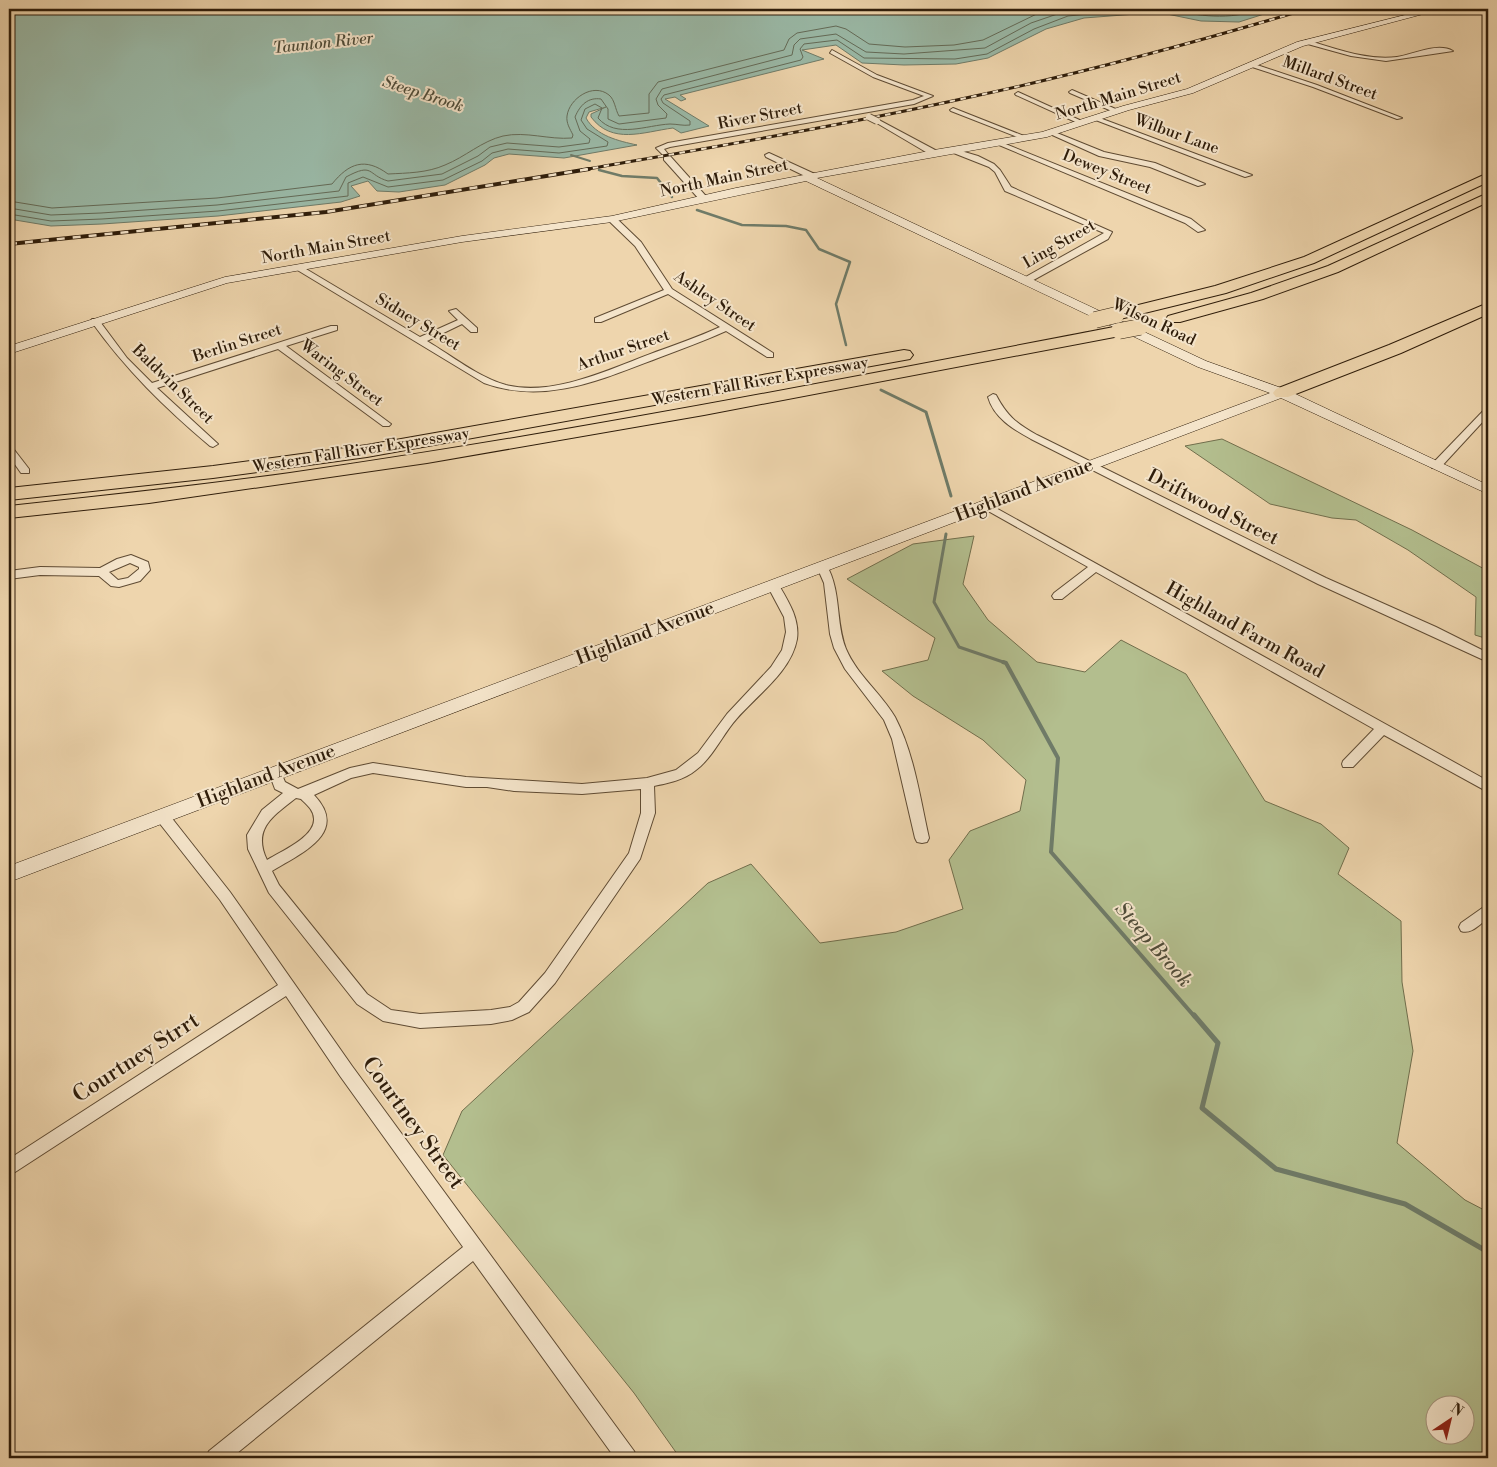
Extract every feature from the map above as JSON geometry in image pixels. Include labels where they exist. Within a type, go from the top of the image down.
[{"type":"highway","name":"Western Fall River Expressway","points":[[9,512],[216,490],[419,460],[1117,323],[1304,262],[1488,177]]},
{"type":"highway","name":"Western Fall River Expressway","points":[[9,494],[213,472],[376,449],[1095,320],[1151,324],[1257,296],[1323,273],[1488,197]]},
{"type":"highway","points":[[1417,339],[1488,296]]},
{"type":"highway","points":[[1282,393],[1461,322],[1488,308]]},
{"type":"main road","name":"North Main Street","points":[[9,350],[218,282],[462,239],[612,219],[702,197],[934,152],[1027,139],[1052,133],[1116,111],[1190,91],[1306,42],[1438,9]]},
{"type":"main road","name":"Wilson Road","points":[[811,177],[1202,364],[1254,381],[1282,393],[1488,490]]},
{"type":"main road","name":"Highland Avenue","points":[[9,874],[1282,393]]},
{"type":"street","points":[[1479,9],[1488,12]]},
{"type":"street","points":[[1306,42],[1343,52],[1386,59],[1407,56],[1425,50],[1450,51]]},
{"type":"street","name":"River Street","points":[[702,197],[665,153],[860,111],[914,102],[930,96],[875,76],[832,52]]},
{"type":"street","name":"Millard Street","points":[[1251,65],[1315,86],[1399,118]]},
{"type":"street","points":[[1072,92],[1116,111]]},
{"type":"street","points":[[1018,94],[1082,123]]},
{"type":"street","points":[[954,110],[1027,139]]},
{"type":"street","points":[[860,111],[934,152]]},
{"type":"street","name":"Wilbur Lane","points":[[1095,118],[1248,175]]},
{"type":"street","points":[[1052,133],[1102,154],[1152,165],[1201,184]]},
{"type":"street","name":"Dewey Street","points":[[1001,144],[1188,221],[1201,230]]},
{"type":"street","name":"Ling Street","points":[[954,150],[994,167],[999,172],[1002,183],[1008,189],[1108,232],[1105,237],[1025,281]]},
{"type":"street","name":"Wilson Road","points":[[769,155],[811,177]]},
{"type":"street","name":"Ashley Street","points":[[612,219],[638,244],[669,290],[770,356]]},
{"type":"street","name":"Sidney Street","points":[[298,268],[493,384],[527,389]]},
{"type":"street","points":[[598,320],[669,290]]},
{"type":"street","points":[[453,311],[474,330]]},
{"type":"street","points":[[420,341],[464,320]]},
{"type":"street","name":"Baldwin Street","points":[[95,321],[124,360],[213,444]]},
{"type":"street","name":"Berlin Street","points":[[150,386],[334,328]]},
{"type":"street","name":"Arthur Street","points":[[527,389],[548,388],[606,375],[725,328]]},
{"type":"street","name":"Waring Street","points":[[280,346],[386,424]]},
{"type":"street","name":"Driftwood Street","points":[[993,397],[994,405],[999,411],[1023,430],[1313,576],[1432,630],[1488,658]]},
{"type":"street","points":[[1436,466],[1488,411]]},
{"type":"street","points":[[9,449],[25,471]]},
{"type":"street","name":"Highland Farm Road","points":[[985,505],[1094,568],[1488,786]]},
{"type":"street","points":[[822,567],[830,583],[836,634],[840,648],[849,666],[889,718],[898,739],[922,838]]},
{"type":"street","points":[[1058,596],[1094,568]]},
{"type":"street","points":[[9,575],[40,571],[102,572]]},
{"type":"street","points":[[647,783],[647,820],[641,841],[632,860],[550,978],[524,1007],[512,1014],[476,1018],[410,1021],[388,1016],[376,1010],[356,993],[277,895],[255,848],[254,835],[267,814],[299,793],[346,774],[373,768],[421,773],[477,783],[487,782],[556,788],[608,788],[647,783],[680,774],[693,765],[731,716],[761,686],[786,653],[791,640],[790,622],[785,607],[773,585]]},
{"type":"street","points":[[1348,764],[1383,728]]},
{"type":"street","points":[[265,868],[304,846],[317,832],[321,819],[320,811],[314,800],[280,785],[275,773]]},
{"type":"street","name":"Courtney Street","points":[[162,816],[225,896],[288,987],[627,1458]]},
{"type":"street","points":[[1466,927],[1488,910]]},
{"type":"street","name":"Courtney Strrt","points":[[9,1168],[288,987]]},
{"type":"street","points":[[216,1458],[475,1248]]},
{"type":"green space","points":[[1222,439],[1412,530],[1488,571],[1488,639],[1475,635],[1476,597],[1408,550],[1356,520],[1332,518],[1270,504],[1185,446]]},
{"type":"green space","points":[[974,536],[963,584],[988,620],[1037,662],[1085,672],[1121,640],[1186,674],[1265,801],[1321,824],[1349,848],[1338,874],[1401,921],[1402,982],[1413,1051],[1397,1143],[1465,1200],[1488,1212],[1488,1458],[680,1458],[634,1393],[443,1155],[462,1111],[708,883],[751,864],[820,943],[896,932],[963,909],[949,860],[970,831],[1020,811],[1026,780],[983,740],[913,696],[882,671],[928,660],[935,638],[847,579],[913,544]]},
{"type":"water","name":"Taunton River","points":[[9,9],[1280,9],[1239,22],[1201,21],[1167,14],[1149,13],[1084,18],[1046,29],[988,58],[956,64],[904,65],[862,63],[836,45],[802,50],[824,59],[680,95],[686,99],[681,101],[675,97],[665,99],[709,126],[681,133],[673,128],[639,134],[618,134],[599,126],[591,117],[591,114],[606,107],[589,112],[586,118],[596,129],[608,137],[637,145],[564,158],[509,154],[494,158],[485,165],[445,185],[399,192],[377,191],[368,181],[351,186],[360,196],[341,202],[218,216],[51,226],[9,219]]},
{"type":"waterway","name":"Steep Brook","points":[[571,155],[590,161]]},
{"type":"waterway","name":"Steep Brook","points":[[599,170],[622,176],[657,178],[672,197]]},
{"type":"waterway","name":"Steep Brook","points":[[697,210],[742,225],[786,226],[806,230],[819,249],[850,262],[836,304],[846,345]]},
{"type":"waterway","name":"Steep Brook","points":[[881,390],[926,412],[951,496]]},
{"type":"waterway","name":"Steep Brook","points":[[946,534],[934,602],[959,647],[1006,663]]},
{"type":"waterway","name":"Steep Brook","points":[[1006,663],[1058,758],[1051,852],[1195,1017]]},
{"type":"waterway","name":"Steep Brook","points":[[1194,1015],[1218,1043],[1202,1108],[1276,1169],[1405,1204],[1488,1252]]},
{"type":"railway","points":[[582,170],[828,126],[1017,87],[1142,56],[1307,9]]},
{"type":"railway","points":[[9,244],[326,212],[589,169]]}]
